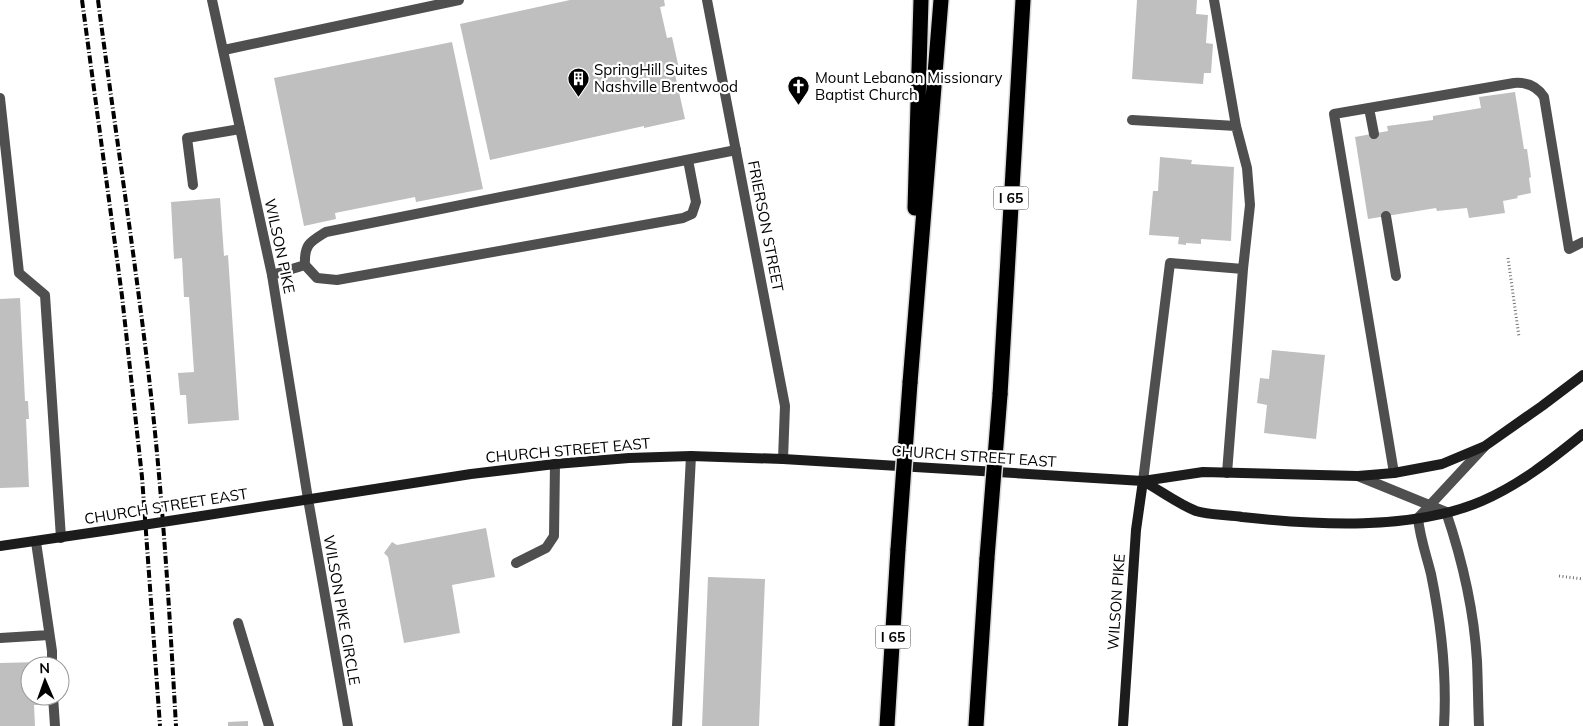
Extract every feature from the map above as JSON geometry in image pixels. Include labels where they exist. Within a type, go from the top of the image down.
[{"type":"highway","points":[[910,383],[921,0]]},
{"type":"highway","name":"I 65","points":[[887,726],[910,383],[941,0]]},
{"type":"highway","name":"I 65","points":[[976,726],[1000,395],[1023,0]]},
{"type":"main road","name":"CHURCH STREET EAST","points":[[0,546],[470,474],[629,458],[691,456],[783,459],[1143,481],[1203,472],[1358,476],[1394,473],[1442,464],[1485,446],[1529,416],[1583,375]]},
{"type":"main road","name":"CHURCH STREET EAST","points":[[1143,481],[1198,511],[1265,519],[1340,524],[1418,518],[1432,516],[1480,502],[1514,486],[1583,434]]},
{"type":"main road","name":"WILSON PIKE","points":[[1123,726],[1136,530],[1143,481]]},
{"type":"street","name":"WILSON PIKE","points":[[212,0],[272,275],[308,499]]},
{"type":"street","points":[[224,50],[459,0]]},
{"type":"street","name":"FRIERSON STREET","points":[[707,0],[785,406],[783,459]]},
{"type":"street","points":[[1214,0],[1236,126],[1247,168],[1250,205],[1242,269],[1227,472]]},
{"type":"street","points":[[1394,473],[1334,114],[1523,82],[1531,85],[1540,91],[1544,97],[1569,249],[1583,242]]},
{"type":"street","points":[[0,98],[19,273],[46,295],[61,538]]},
{"type":"street","points":[[1370,108],[1374,134]]},
{"type":"street","points":[[1132,120],[1236,126]]},
{"type":"street","points":[[193,185],[187,138],[240,129]]},
{"type":"street","points":[[688,160],[696,202],[692,214],[683,218],[337,280],[317,278],[305,265],[304,252],[311,242],[326,232],[736,150]]},
{"type":"street","points":[[1386,216],[1396,276]]},
{"type":"street","points":[[1143,481],[1170,263],[1242,269]]},
{"type":"street","points":[[272,275],[305,265]]},
{"type":"street","points":[[1444,726],[1443,663],[1438,618],[1430,573],[1420,537],[1418,518],[1485,446]]},
{"type":"street","points":[[677,726],[691,456]]},
{"type":"street","points":[[516,563],[546,548],[554,536],[555,464]]},
{"type":"street","points":[[1358,476],[1446,512],[1465,582],[1473,624],[1477,660],[1479,726]]},
{"type":"street","name":"WILSON PIKE CIRCLE","points":[[308,499],[350,726]]},
{"type":"street","points":[[36,542],[51,656]]},
{"type":"street","points":[[238,623],[269,726]]},
{"type":"street","points":[[0,638],[49,635]]},
{"type":"street","points":[[54,706],[55,726]]},
{"type":"path","points":[[1508,258],[1519,336]]},
{"type":"path","points":[[1560,576],[1583,579]]},
{"type":"building","name":"SpringHill Suites Nashville Brentwood","points":[[570,0],[664,0],[665,6],[660,7],[667,38],[672,37],[680,73],[675,74],[685,119],[644,128],[644,126],[490,160],[460,24]]},
{"type":"building","points":[[1137,0],[1197,0],[1196,14],[1208,15],[1206,43],[1213,44],[1211,73],[1204,73],[1203,84],[1132,79]]},
{"type":"building","points":[[452,42],[483,189],[416,202],[415,197],[335,213],[336,219],[304,226],[274,78]]},
{"type":"building","points":[[1515,92],[1524,149],[1527,149],[1531,193],[1503,201],[1505,213],[1469,218],[1467,208],[1437,211],[1436,208],[1368,219],[1355,137],[1388,131],[1387,126],[1433,120],[1433,116],[1481,108],[1479,97]]},
{"type":"building","points":[[1160,157],[1192,160],[1191,164],[1234,167],[1231,241],[1201,239],[1201,244],[1186,243],[1186,245],[1178,244],[1179,237],[1149,235],[1153,191],[1158,191]]},
{"type":"building","points":[[220,198],[224,256],[228,255],[239,420],[188,424],[186,395],[180,395],[178,373],[194,372],[189,297],[184,297],[182,258],[174,259],[171,202]]},
{"type":"building","points":[[20,298],[25,401],[28,401],[29,419],[26,419],[29,487],[0,488],[0,299]]},
{"type":"building","points":[[1272,350],[1325,355],[1316,439],[1264,433],[1267,405],[1257,403],[1260,378],[1269,379]]},
{"type":"building","points":[[486,528],[495,577],[452,585],[460,633],[404,643],[388,557],[384,553],[392,542],[397,545]]},
{"type":"building","points":[[708,577],[765,579],[759,726],[702,726]]},
{"type":"building","points":[[20,662],[20,706],[34,706],[35,726],[0,726],[0,663]]},
{"type":"building","points":[[248,721],[248,726],[228,726],[228,722]]},
{"type":"railway","points":[[82,0],[122,296],[142,477],[160,726]]},
{"type":"railway","points":[[98,0],[134,258],[153,413],[164,530],[176,726]]},
{"type":"place","name":"SpringHill Suites Nashville Brentwood","points":[[578,97]]},
{"type":"place","name":"Mount Lebanon Missionary Baptist Church","points":[[799,105]]}]
